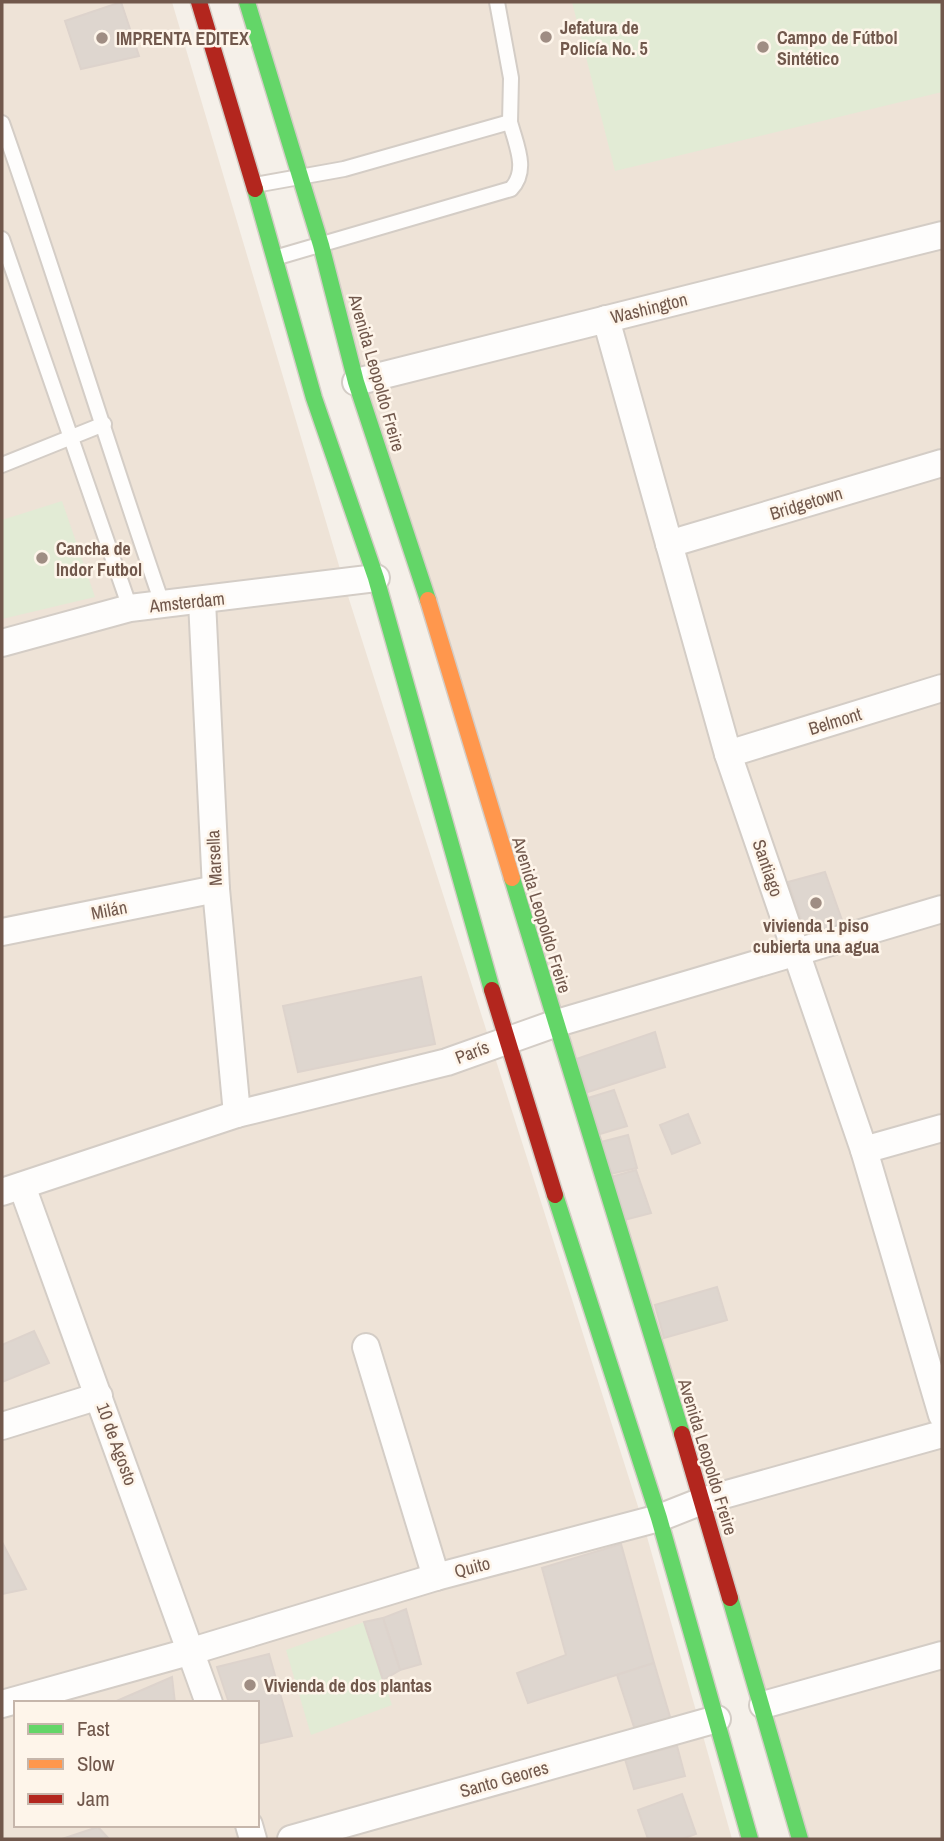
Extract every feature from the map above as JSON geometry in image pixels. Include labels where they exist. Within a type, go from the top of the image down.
[{"type":"main road","points":[[199,2],[276,257],[314,398],[376,578],[506,1040],[659,1518],[751,1839]]},
{"type":"main road","name":"Avenida Leopoldo Freire","points":[[247,2],[321,246],[356,382],[423,585],[554,1024],[702,1501],[800,1839]]},
{"type":"street","name":"Washington","points":[[356,382],[942,234]]},
{"type":"street","name":"Santiago","points":[[606,318],[728,754],[864,1150],[942,1415]]},
{"type":"street","name":"Bridgetown","points":[[669,544],[942,463]]},
{"type":"street","name":"Amsterdam","points":[[2,643],[130,608],[376,578]]},
{"type":"street","name":"Marsella","points":[[202,601],[216,889],[237,1114]]},
{"type":"street","name":"Belmont","points":[[728,754],[942,688]]},
{"type":"street","name":"Milán","points":[[2,932],[216,889]]},
{"type":"street","name":"París","points":[[12,1189],[237,1114],[447,1062],[554,1024],[942,909]]},
{"type":"street","points":[[864,1150],[942,1128]]},
{"type":"street","name":"10 de Agosto","points":[[12,1189],[99,1396],[208,1701]]},
{"type":"street","points":[[366,1347],[436,1577]]},
{"type":"street","points":[[2,1426],[99,1396]]},
{"type":"street","name":"Quito","points":[[2,1704],[192,1651],[436,1577],[659,1518],[702,1501],[942,1434]]},
{"type":"street","points":[[763,1705],[942,1655]]},
{"type":"street","name":"Santo Geores","points":[[291,1839],[717,1719]]},
{"type":"lane","points":[[276,257],[511,189],[519,180],[522,166],[510,122],[511,78],[498,2]]},
{"type":"lane","points":[[254,185],[344,169],[510,122]]},
{"type":"lane","points":[[2,123],[162,604]]},
{"type":"lane","points":[[2,239],[130,608]]},
{"type":"lane","points":[[2,465],[104,424]]},
{"type":"shaded area","points":[[2,2],[172,2],[348,596],[642,1519],[732,1839],[2,1839]]},
{"type":"shaded area","points":[[250,2],[942,2],[942,1839],[806,1839]]},
{"type":"green space","name":"Campo de Fútbol Sintético","points":[[572,2],[942,2],[942,92],[615,171]]},
{"type":"green space","name":"Cancha de Indor Futbol","points":[[62,501],[95,597],[2,619],[2,520]]},
{"type":"green space","points":[[364,1622],[392,1705],[311,1735],[286,1650]]},
{"type":"building","name":"IMPRENTA EDITEX","points":[[121,2],[139,56],[81,69],[65,21]]},
{"type":"building","name":"vivienda 1 piso cubierta una agua","points":[[825,872],[843,923],[807,937],[788,882]]},
{"type":"building","points":[[421,977],[435,1044],[298,1072],[283,1006]]},
{"type":"building","points":[[655,1032],[665,1067],[588,1092],[576,1059]]},
{"type":"building","points":[[614,1090],[627,1126],[600,1134],[588,1098]]},
{"type":"building","points":[[688,1114],[700,1143],[672,1154],[660,1125]]},
{"type":"building","points":[[628,1135],[637,1168],[610,1174],[601,1142]]},
{"type":"building","points":[[636,1170],[651,1213],[624,1220],[611,1177]]},
{"type":"building","points":[[717,1287],[727,1320],[664,1338],[655,1305]]},
{"type":"building","points":[[34,1331],[49,1363],[2,1382],[2,1345]]},
{"type":"building","points":[[2,1542],[26,1589],[2,1594]]},
{"type":"building","points":[[621,1544],[654,1663],[528,1703],[517,1673],[566,1655],[542,1568]]},
{"type":"building","points":[[406,1609],[421,1664],[400,1670],[383,1618]]},
{"type":"building","points":[[383,1618],[400,1670],[383,1680],[364,1622]]},
{"type":"building","name":"Vivienda de dos plantas","points":[[269,1654],[292,1736],[259,1744],[259,1701],[228,1701],[217,1667]]},
{"type":"building","points":[[654,1663],[671,1720],[635,1730],[617,1675]]},
{"type":"building","points":[[172,1677],[175,1701],[117,1701]]},
{"type":"building","points":[[677,1746],[685,1776],[634,1789],[625,1759]]},
{"type":"building","points":[[682,1794],[696,1834],[682,1839],[648,1839],[638,1810]]},
{"type":"building","points":[[98,1827],[109,1839],[62,1839]]},
{"type":"traffic: fast","points":[[247,2],[321,245],[356,382],[428,600]]},
{"type":"traffic: fast","points":[[255,189],[314,398],[376,578],[492,990]]},
{"type":"traffic: fast","points":[[512,878],[682,1434]]},
{"type":"traffic: fast","points":[[555,1195],[659,1518],[750,1839]]},
{"type":"traffic: fast","points":[[730,1598],[800,1839]]},
{"type":"traffic: slow","points":[[428,600],[512,878]]},
{"type":"traffic: jam","points":[[199,2],[255,189]]},
{"type":"traffic: jam","points":[[492,990],[555,1195]]},
{"type":"traffic: jam","points":[[682,1434],[730,1598]]},
{"type":"place","name":"Jefatura de Policía No. 5","points":[[546,37]]},
{"type":"place","name":"IMPRENTA EDITEX","points":[[102,38]]},
{"type":"place","name":"Campo de Fútbol Sintético","points":[[763,47]]},
{"type":"place","name":"Cancha de Indor Futbol","points":[[42,558]]},
{"type":"place","name":"vivienda 1 piso cubierta una agua","points":[[816,903]]},
{"type":"place","name":"Vivienda de dos plantas","points":[[250,1685]]}]
